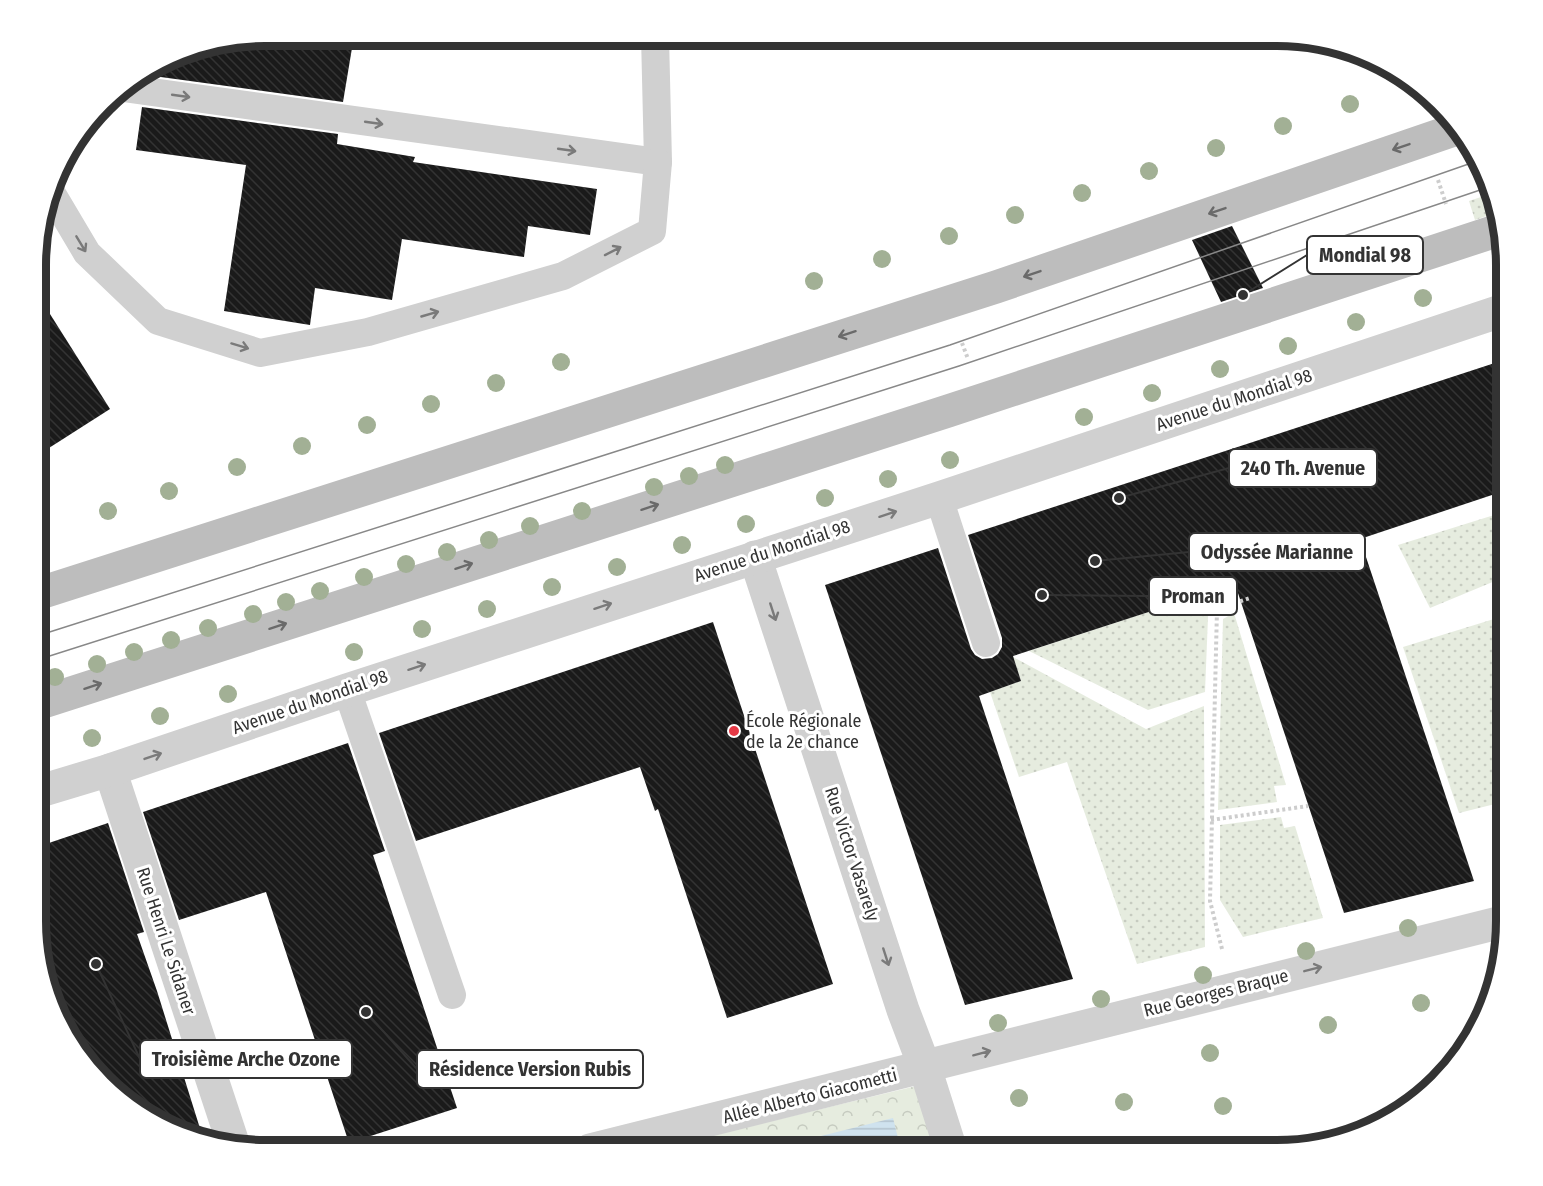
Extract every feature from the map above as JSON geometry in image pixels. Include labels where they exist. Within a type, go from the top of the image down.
[{"type":"main road","points":[[46,591],[996,287],[1450,131]]},
{"type":"main road","points":[[46,701],[937,415],[1494,232]]},
{"type":"street","name":"Avenue du Mondial 98","points":[[46,789],[939,498],[1496,313]]},
{"type":"street","name":"Rue Victor Vasarely","points":[[755,557],[948,1140]]},
{"type":"street","name":"Rue Henri Le Sidaner","points":[[110,770],[231,1137]]},
{"type":"street","name":"Rue Georges Braque","points":[[925,1068],[1232,988],[1496,923]]},
{"type":"street","name":"Allée Alberto Giacometti","points":[[631,1140],[925,1068]]},
{"type":"lane","points":[[56,201],[87,253],[158,321],[260,352],[369,332],[563,276],[652,231],[658,162],[655,46]]},
{"type":"lane","points":[[135,90],[658,162]]},
{"type":"lane","points":[[939,498],[986,643]]},
{"type":"lane","points":[[347,690],[452,995]]},
{"type":"path","points":[[1210,901],[1217,609],[1250,598]]},
{"type":"path","points":[[1211,820],[1308,806]]},
{"type":"green space","points":[[1485,196],[1490,215],[1475,220],[1469,201]]},
{"type":"green space","points":[[1496,514],[1496,581],[1430,608],[1398,545]]},
{"type":"green space","points":[[1209,592],[1205,692],[1148,710],[1029,651]]},
{"type":"green space","points":[[1234,613],[1286,785],[1274,786],[1277,802],[1218,810],[1223,619]]},
{"type":"green space","points":[[1496,618],[1496,804],[1459,813],[1403,647]]},
{"type":"green space","points":[[1013,657],[1146,729],[1204,706],[1205,947],[1137,964],[1067,762],[1019,777],[990,692],[1021,681]]},
{"type":"green space","points":[[1281,817],[1284,828],[1295,826],[1323,918],[1243,937],[1220,900],[1220,825]]},
{"type":"green space","points":[[916,1086],[933,1140],[693,1140]]},
{"type":"water","points":[[893,1118],[898,1140],[805,1140]]},
{"type":"building","points":[[352,46],[343,102],[155,76],[195,58],[237,48]]},
{"type":"building","points":[[142,107],[338,134],[337,144],[415,157],[413,162],[597,189],[590,235],[528,226],[524,257],[402,239],[392,300],[315,288],[310,325],[224,311],[246,165],[136,150]]},
{"type":"building","points":[[1232,226],[1263,288],[1221,302],[1192,240]]},
{"type":"building","points":[[46,308],[110,409],[46,450]]},
{"type":"building","points":[[1496,363],[1496,494],[1360,539],[1474,881],[1344,913],[1235,584],[1013,656],[1021,681],[979,696],[1073,979],[965,1005],[825,585],[938,548],[971,649],[982,659],[992,658],[1002,647],[1002,638],[968,535]]},
{"type":"building","points":[[713,622],[833,984],[727,1018],[658,809],[655,811],[640,767],[416,841],[379,733]]},
{"type":"building","points":[[348,743],[385,851],[373,855],[457,1108],[358,1140],[348,1140],[266,892],[179,920],[143,812]]},
{"type":"building","points":[[108,823],[144,932],[137,934],[200,1130],[168,1117],[144,1103],[121,1085],[92,1054],[69,1018],[58,991],[48,949],[46,844]]},
{"type":"tram line","points":[[46,633],[950,345],[1471,163]]},
{"type":"tram line","points":[[46,657],[959,366],[1483,189]]},
{"type":"place","name":"Mondial 98","points":[[1243,295]]},
{"type":"place","name":"240 Th. Avenue","points":[[1119,498]]},
{"type":"place","name":"Odyssée Marianne","points":[[1095,561]]},
{"type":"place","name":"Proman","points":[[1042,595]]},
{"type":"place","name":"École Régionale de la 2e chance","points":[[734,731]]},
{"type":"place","name":"Troisième Arche Ozone","points":[[96,964]]},
{"type":"place","name":"Résidence Version Rubis","points":[[366,1012]]}]
